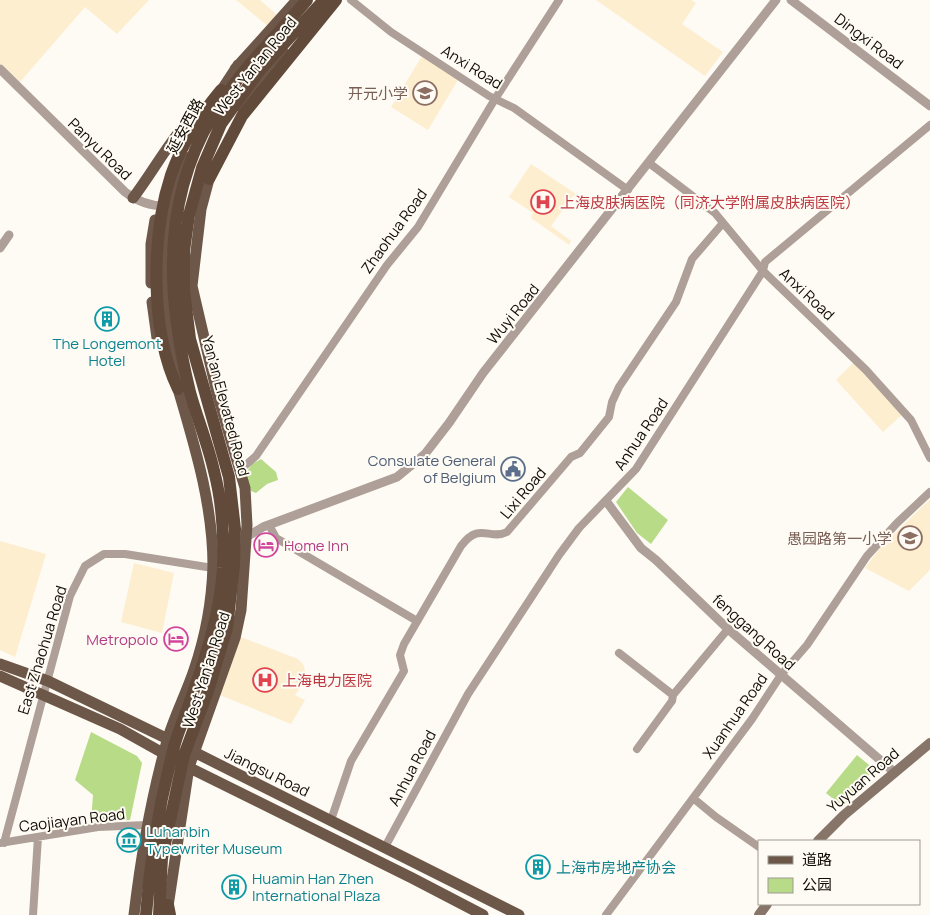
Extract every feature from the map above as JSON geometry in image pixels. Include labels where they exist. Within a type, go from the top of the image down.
[{"type":"highway","name":"Yan'an Elevated Road","points":[[146,915],[150,855],[171,759],[213,629],[222,569],[220,515],[215,472],[191,395],[178,343],[172,297],[172,251],[176,217],[186,169],[201,136],[222,100],[242,68],[307,0]]},
{"type":"highway","name":"Yan'an Elevated Road","points":[[159,915],[162,858],[166,839],[184,755],[208,691],[226,628],[234,565],[235,528],[229,477],[190,339],[184,291],[184,250],[189,216],[202,168],[221,124],[260,70],[326,0]]},
{"type":"highway","points":[[209,179],[242,116],[337,0]]},
{"type":"highway","points":[[178,389],[166,355],[160,326],[157,283],[158,246],[171,176],[189,135],[208,106],[242,68]]},
{"type":"main road","name":"West Yan'an Road","points":[[178,389],[163,369],[153,319],[151,244],[160,195],[181,138],[203,107],[242,68],[297,0]]},
{"type":"main road","name":"West Yan'an Road","points":[[168,912],[189,768],[235,638],[241,610],[247,525],[245,488],[217,393],[192,286],[201,209],[209,179],[208,163],[225,127],[326,0]]},
{"type":"main road","points":[[209,179],[246,118],[337,0]]},
{"type":"main road","name":"延安西路","points":[[170,206],[182,163],[205,115],[242,68]]},
{"type":"main road","points":[[133,198],[186,123],[203,107]]},
{"type":"main road","name":"West Yan'an Road","points":[[134,915],[147,825],[168,739],[194,669],[206,618],[213,568],[211,517],[178,389],[179,374],[169,323],[162,255],[170,206]]},
{"type":"main road","name":"Jiangsu Road","points":[[0,664],[48,681],[168,739],[518,915]]},
{"type":"main road","name":"Jiangsu Road","points":[[0,676],[120,729],[189,768],[483,915]]},
{"type":"main road","name":"Yuyuan Road","points":[[819,840],[844,815],[930,743]]},
{"type":"street","name":"Anxi Road","points":[[351,0],[391,32],[495,99],[514,108],[628,190]]},
{"type":"street","name":"Zhaohua Road","points":[[240,470],[256,456],[387,265],[418,227],[495,99],[559,0]]},
{"type":"street","name":"Wuyi Road","points":[[213,568],[245,537],[269,525],[397,477],[425,454],[449,423],[482,374],[776,0]]},
{"type":"street","name":"Dingxi Road","points":[[791,0],[930,106]]},
{"type":"street","name":"Panyu Road","points":[[0,70],[133,198],[158,206],[186,206],[201,209]]},
{"type":"street","name":"Anhua Road","points":[[385,847],[468,694],[579,528],[636,470],[763,271],[765,262],[930,125]]},
{"type":"street","name":"Anxi Road","points":[[649,163],[715,213],[763,271],[844,347],[904,411],[918,431],[930,458]]},
{"type":"street","name":"Lixi Road","points":[[331,820],[355,752],[402,675],[404,668],[400,659],[401,651],[464,542],[479,532],[502,535],[511,529],[570,458],[580,453],[609,417],[617,392],[680,294],[692,259],[723,223]]},
{"type":"street","points":[[0,248],[9,235]]},
{"type":"street","name":"Xuanhua Road","points":[[606,915],[752,719],[781,675],[806,645],[876,545],[930,492]]},
{"type":"street","name":"fenggang Road","points":[[606,501],[641,548],[728,629],[894,772]]},
{"type":"street","points":[[269,525],[276,538],[417,621]]},
{"type":"street","name":"East Zhaohua Road","points":[[2,843],[70,596],[85,566],[104,554],[125,554],[213,568]]},
{"type":"street","points":[[636,749],[672,701],[673,695],[728,629]]},
{"type":"street","points":[[619,653],[673,695]]},
{"type":"street","points":[[693,798],[716,817],[758,846]]},
{"type":"street","name":"Caojiayan Road","points":[[2,843],[85,829],[147,825]]},
{"type":"street","points":[[33,915],[38,837]]},
{"type":"shaded area","points":[[0,0],[149,0],[117,34],[85,7],[20,82],[0,64]]},
{"type":"shaded area","points":[[236,0],[260,0],[277,15],[268,26]]},
{"type":"shaded area","points":[[596,0],[691,0],[696,3],[682,24],[723,52],[705,76]]},
{"type":"shaded area","name":"开元小学","points":[[422,56],[459,78],[428,130],[391,107]]},
{"type":"shaded area","name":"上海皮肤病医院（同济大学附属皮肤病医院）","points":[[531,164],[597,208],[594,211],[573,196],[551,226],[571,241],[569,245],[531,218],[533,213],[509,197]]},
{"type":"shaded area","points":[[854,362],[903,414],[883,432],[836,380]]},
{"type":"shaded area","name":"愚园路第一小学","points":[[930,499],[930,570],[909,591],[865,568],[880,548]]},
{"type":"shaded area","points":[[0,541],[46,554],[15,657],[0,650]]},
{"type":"shaded area","points":[[134,563],[174,573],[162,633],[121,622]]},
{"type":"shaded area","name":"上海电力医院","points":[[241,637],[298,659],[303,664],[305,670],[303,684],[295,695],[305,700],[291,724],[220,695]]},
{"type":"green space","points":[[261,459],[276,472],[278,480],[267,484],[256,493],[251,491],[245,474],[252,464]]},
{"type":"green space","points":[[628,487],[668,520],[651,544],[637,533],[616,502]]},
{"type":"green space","points":[[91,732],[137,756],[142,763],[130,820],[91,822],[93,795],[75,780]]},
{"type":"green space","points":[[857,755],[874,769],[843,807],[826,793]]},
{"type":"place","name":"开元小学","points":[[425,93]]},
{"type":"place","name":"上海皮肤病医院（同济大学附属皮肤病医院）","points":[[543,202]]},
{"type":"place","name":"The Longemont Hotel","points":[[107,319]]},
{"type":"place","name":"Consulate General of Belgium","points":[[513,469]]},
{"type":"place","name":"愚园路第一小学","points":[[910,538]]},
{"type":"place","name":"Home Inn","points":[[266,545]]},
{"type":"place","name":"Metropolo","points":[[176,639]]},
{"type":"place","name":"上海电力医院","points":[[265,680]]},
{"type":"place","name":"Luhanbin Typewriter Museum","points":[[129,840]]},
{"type":"place","name":"上海市房地产协会","points":[[538,867]]},
{"type":"place","name":"Huamin Han Zhen International Plaza","points":[[234,887]]}]
